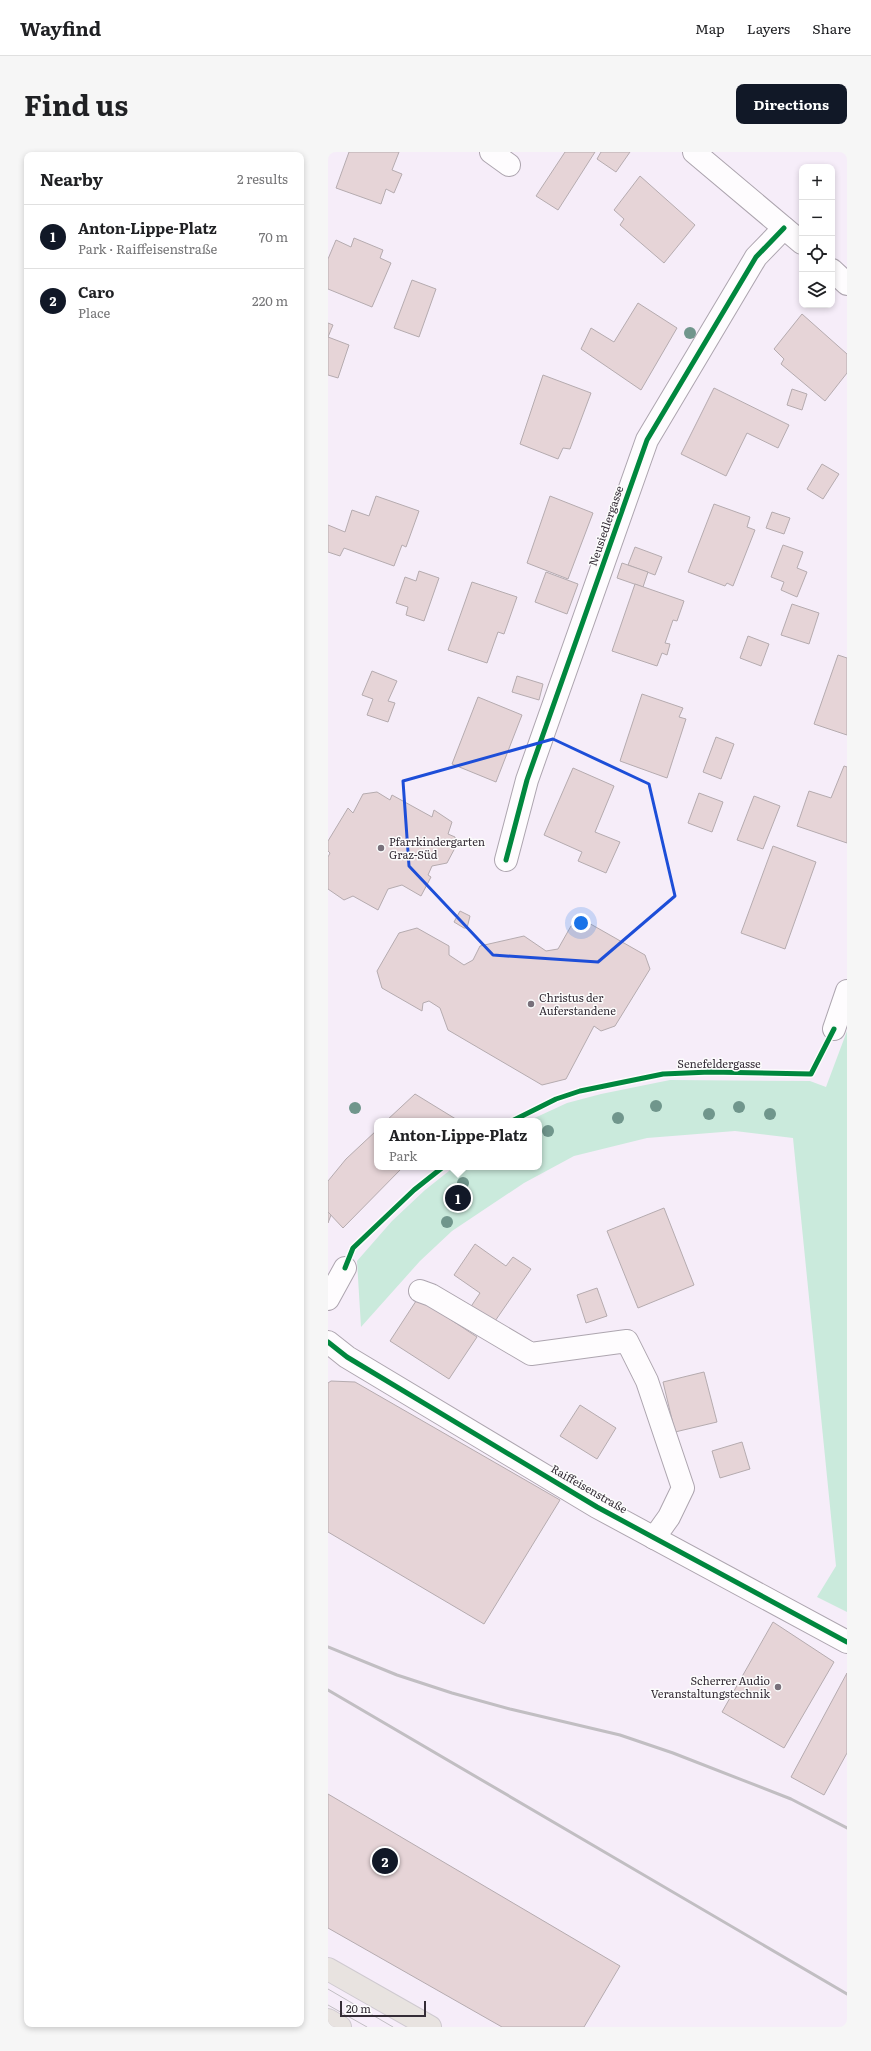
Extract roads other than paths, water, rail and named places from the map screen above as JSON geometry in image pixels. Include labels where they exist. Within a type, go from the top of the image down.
[{"type":"main road","points":[[328,1969],[430,2027]]},
{"type":"main road","points":[[328,2020],[340,2027]]},
{"type":"street","points":[[491,152],[509,165]]},
{"type":"street","points":[[694,152],[799,240]]},
{"type":"street","points":[[709,152],[726,180]]},
{"type":"street","name":"Neusiedlergasse","points":[[506,860],[527,780],[647,440],[756,257],[784,228]]},
{"type":"street","points":[[834,272],[847,284]]},
{"type":"street","points":[[834,1029],[847,991]]},
{"type":"street","points":[[328,1299],[345,1268]]},
{"type":"street","points":[[420,1291],[431,1295],[531,1354],[627,1341],[647,1381],[683,1488],[669,1517],[654,1538]]},
{"type":"street","name":"Raiffeisenstraße","points":[[328,1342],[347,1357],[597,1507],[847,1642]]},
{"type":"tram line","points":[[328,1989],[393,2027]]},
{"type":"tram line","points":[[328,2005],[367,2027]]},
{"type":"railway","points":[[328,1647],[397,1675],[452,1693],[510,1709],[620,1735],[673,1753],[791,1799],[847,1828]]},
{"type":"railway","points":[[328,1690],[847,1994]]},
{"type":"place","name":"Pfarrkindergarten Graz-Süd","points":[[381,848]]},
{"type":"place","name":"Christus der Auferstandene","points":[[531,1004]]},
{"type":"place","name":"Anton-Lippe-Platz","points":[[458,1198]]},
{"type":"place","name":"Scherrer Audio Veranstaltungstechnik","points":[[778,1687]]},
{"type":"place","name":"Caro","points":[[385,1861]]}]
